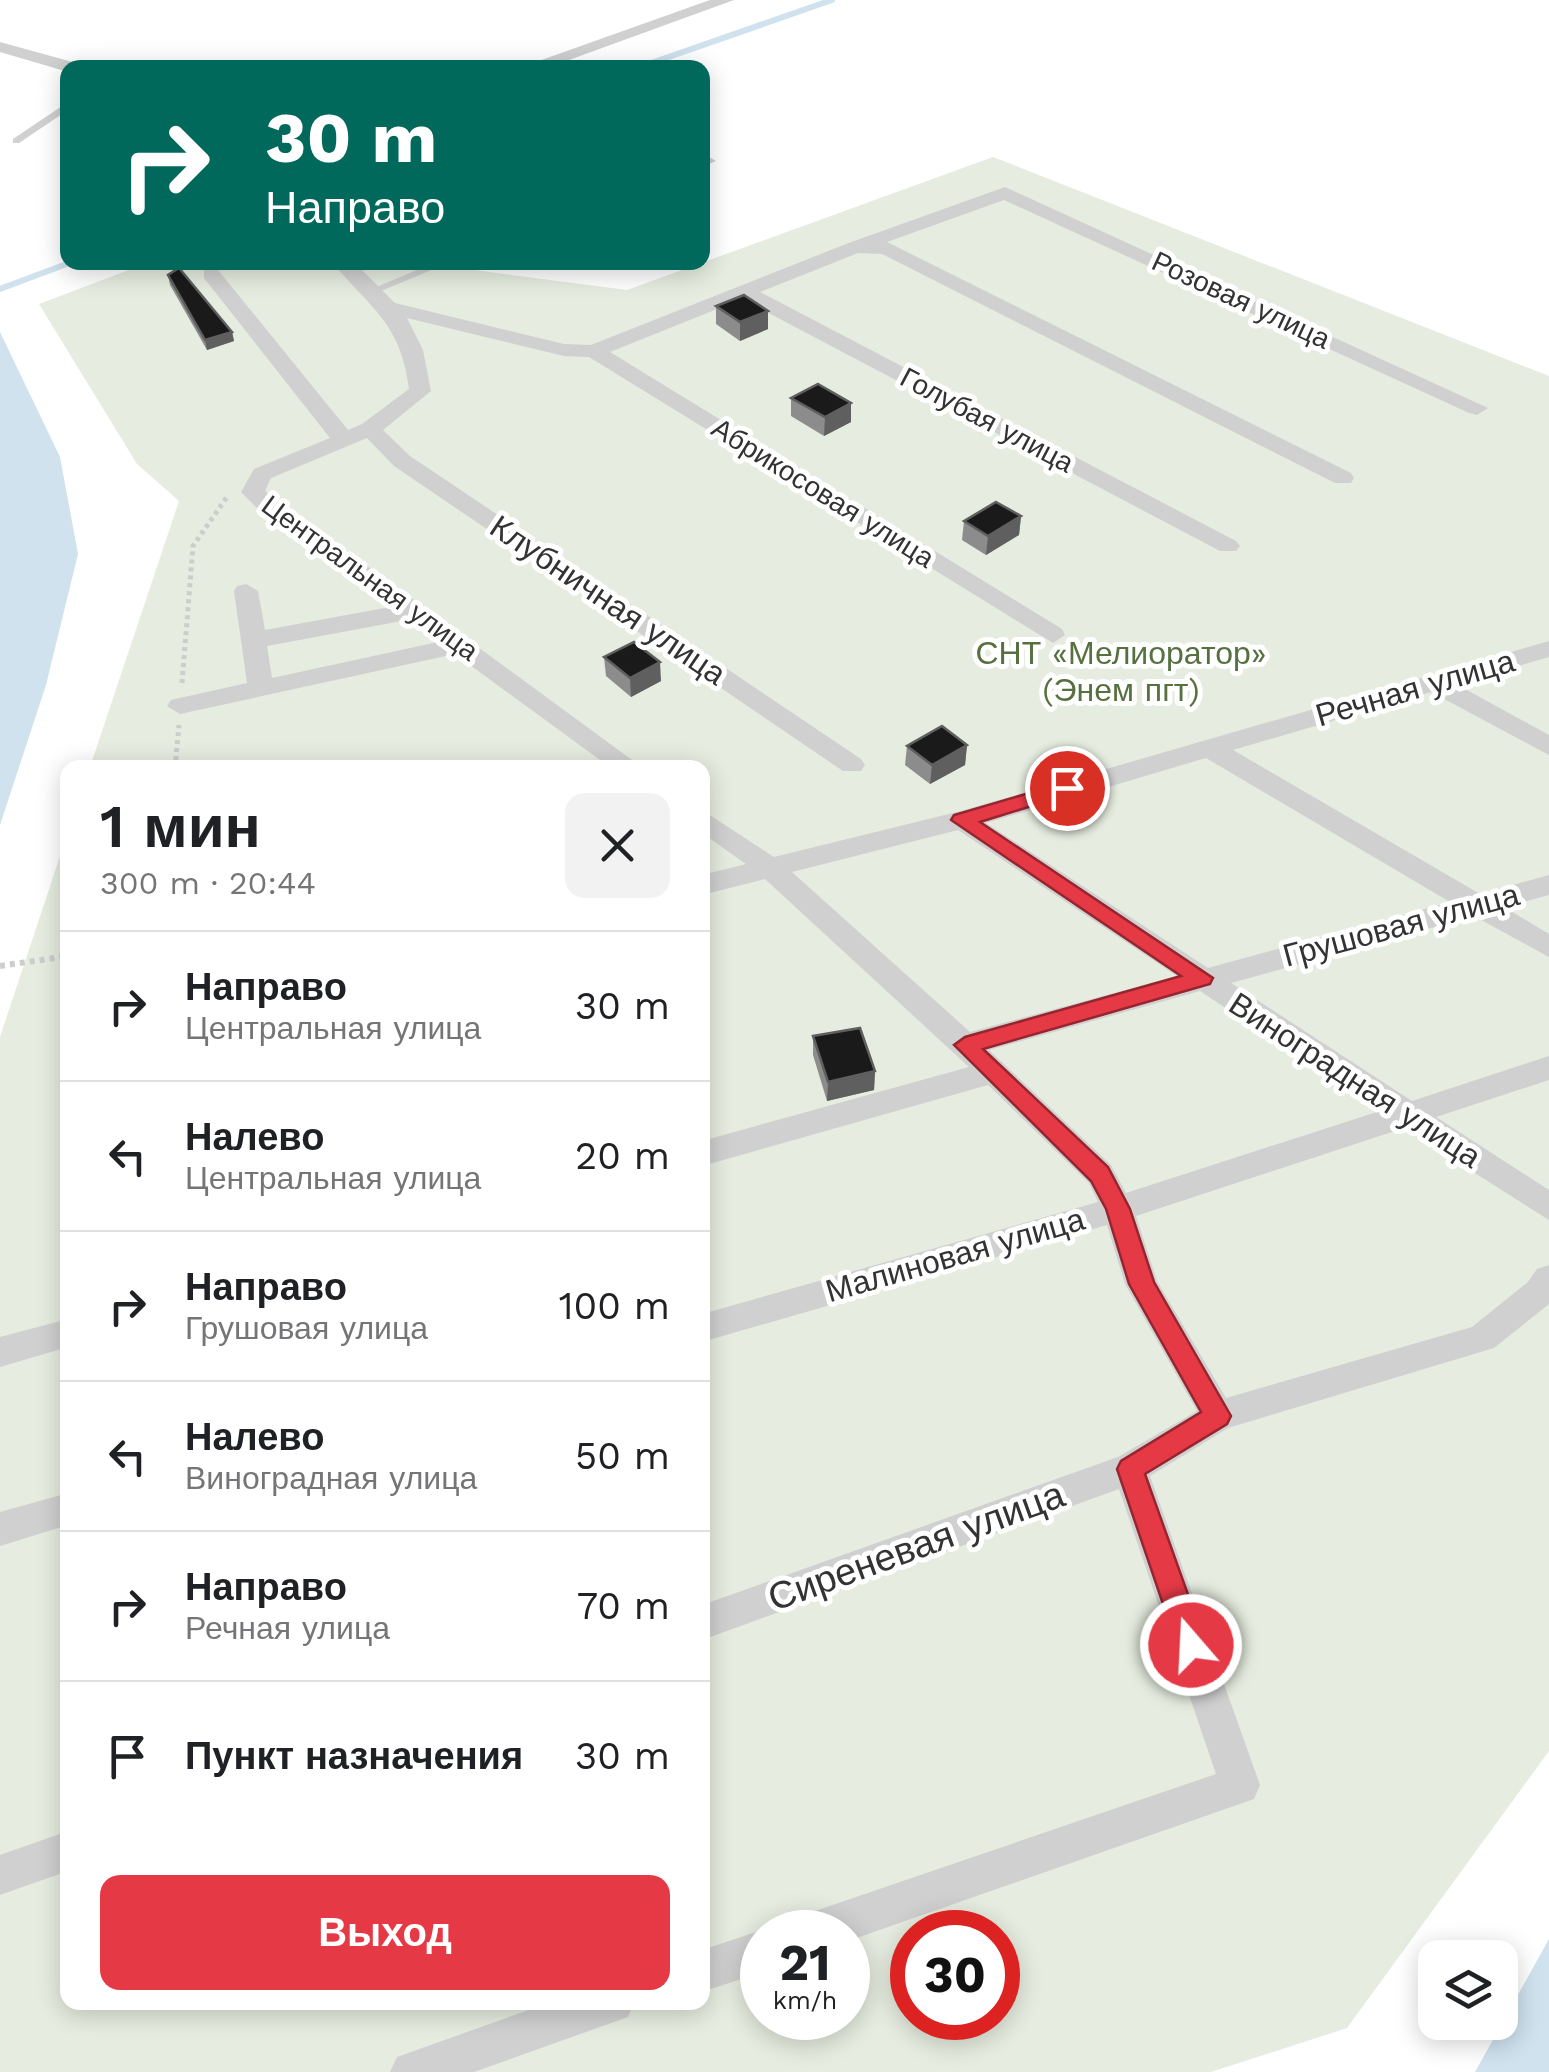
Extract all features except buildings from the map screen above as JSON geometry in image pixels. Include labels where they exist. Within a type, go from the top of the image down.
[{"type":"street","points":[[551,60],[726,0]]},
{"type":"street","points":[[0,47],[60,64]]},
{"type":"street","name":"Розовая улица","points":[[853,248],[1005,192],[1477,408]]},
{"type":"street","points":[[391,308],[564,350],[594,351],[853,248],[886,248],[1343,478]]},
{"type":"street","name":"Центральная улица","points":[[350,270],[391,308],[418,356],[420,391],[370,429],[262,474],[253,492],[274,512],[619,760]]},
{"type":"street","points":[[211,274],[342,438]]},
{"type":"street","name":"Голубая улица","points":[[746,293],[1228,546]]},
{"type":"street","name":"Абрикосовая улица","points":[[594,351],[1053,635]]},
{"type":"street","name":"Клубничная улица","points":[[370,429],[402,461],[852,765]]},
{"type":"street","points":[[246,591],[261,688]]},
{"type":"street","points":[[255,640],[412,611]]},
{"type":"street","points":[[180,706],[460,645]]},
{"type":"street","name":"Речная улица","points":[[710,883],[962,820],[1549,649]]},
{"type":"street","points":[[1434,683],[1549,746]]},
{"type":"street","points":[[1208,746],[1549,947]]},
{"type":"street","name":"Виноградная улица","points":[[962,820],[1549,1207]]},
{"type":"street","points":[[710,825],[770,868],[1100,1174],[1118,1209],[1142,1284],[1218,1416]]},
{"type":"street","name":"Грушовая улица","points":[[965,1045],[1549,885]]},
{"type":"street","name":"Малиновая улица","points":[[710,1326],[1118,1209],[1549,1068]]},
{"type":"street","points":[[710,1152],[994,1072]]},
{"type":"street","points":[[870,1913],[1240,1785],[1130,1469],[1218,1416],[1482,1338],[1540,1292],[1549,1279]]},
{"type":"street","points":[[0,1352],[60,1334]]},
{"type":"street","name":"Сиреневая улица","points":[[710,1620],[1130,1469]]},
{"type":"street","points":[[0,1529],[60,1512]]},
{"type":"street","points":[[0,1875],[60,1854]]},
{"type":"street","points":[[710,1969],[740,1958]]},
{"type":"street","points":[[412,2072],[590,2010]]},
{"type":"lane","points":[[16,141],[60,111]]},
{"type":"lane","points":[[372,291],[426,270]]},
{"type":"path","points":[[177,760],[193,546],[226,498],[262,474]]},
{"type":"path","points":[[0,966],[60,957]]},
{"type":"green space","name":"СНТ «Мелиоратор» (Энем пгт)","points":[[993,157],[1549,376],[1549,1751],[1347,2028],[1211,2072],[0,2072],[0,1037],[60,856],[60,2010],[710,2010],[710,760],[92,760],[179,501],[137,464],[39,304],[129,270],[474,270],[627,290],[682,270],[710,270],[710,260]]},
{"type":"water","points":[[0,332],[60,457],[78,554],[46,685],[0,825]]},
{"type":"water","points":[[1549,1939],[1549,2072],[1475,2072],[1493,2040],[1518,2040],[1518,1995]]},
{"type":"waterway","points":[[660,60],[832,0]]},
{"type":"waterway","points":[[0,289],[60,266]]},
{"type":"route","points":[[1067,788],[962,820],[1202,978],[965,1045],[1100,1174],[1118,1209],[1142,1284],[1218,1416],[1130,1469],[1191,1645]]}]
